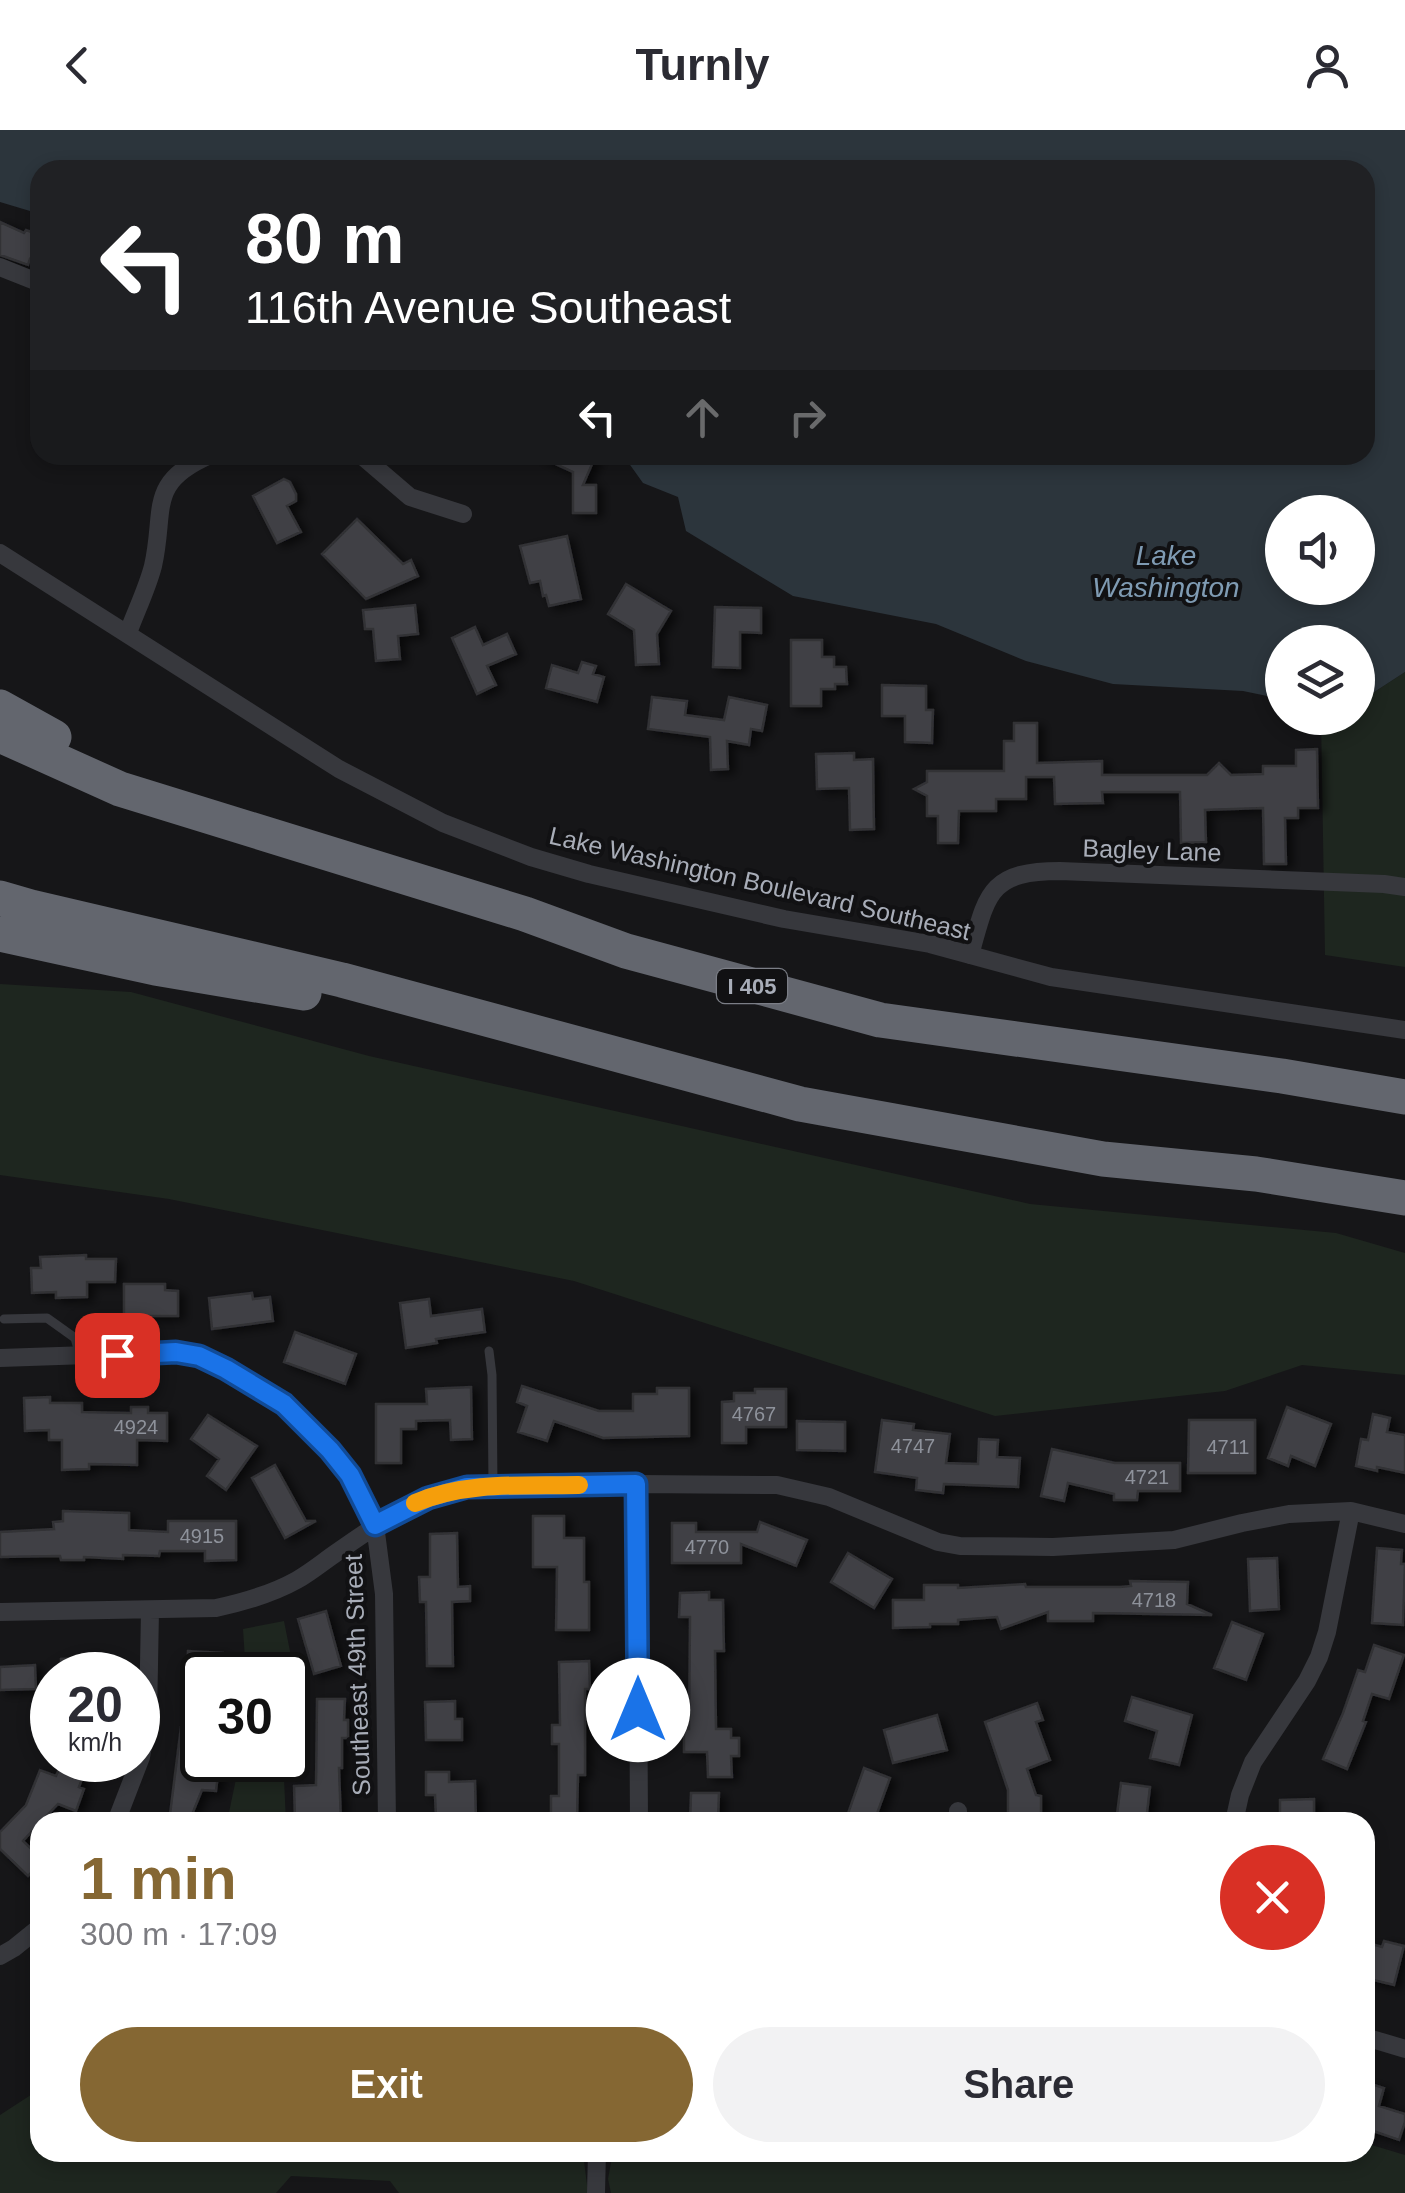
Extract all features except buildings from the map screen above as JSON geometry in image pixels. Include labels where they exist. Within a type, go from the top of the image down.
[{"type":"highway","points":[[0,707],[105,766],[120,788]]},
{"type":"highway","name":"I 405","points":[[0,735],[120,788],[525,914],[626,951],[880,1020],[1405,1096]]},
{"type":"highway","points":[[0,898],[342,980],[800,1104],[1103,1159],[1256,1174],[1405,1198]]},
{"type":"highway","points":[[0,934],[155,968],[336,998],[722,1105],[800,1104]]},
{"type":"street","points":[[0,267],[30,279]]},
{"type":"street","points":[[128,634],[152,568],[164,492],[178,471],[190,465]]},
{"type":"street","points":[[372,465],[410,498],[463,514]]},
{"type":"street","name":"Lake Washington Boulevard Southeast","points":[[0,553],[339,769],[443,823],[531,857],[784,919],[930,944],[1091,985],[1405,1030]]},
{"type":"street","name":"Bagley Lane","points":[[970,956],[984,903],[994,891],[1023,873],[1405,887]]},
{"type":"street","name":"Southeast 49th Street","points":[[0,1358],[176,1352],[199,1356],[284,1404],[309,1426],[350,1475],[375,1525],[384,1594],[387,1812]]},
{"type":"street","points":[[636,1484],[639,1812]]},
{"type":"street","points":[[0,1612],[216,1608],[260,1596],[299,1579],[409,1506],[467,1487],[777,1485],[828,1497],[938,1542],[960,1546],[1052,1547],[1174,1540],[1289,1514],[1351,1510],[1405,1524]]},
{"type":"street","points":[[1236,1812],[1253,1762],[1319,1657],[1328,1632],[1351,1510]]},
{"type":"street","points":[[120,1812],[141,1757],[148,1719],[150,1610]]},
{"type":"street","points":[[0,1956],[30,1935]]},
{"type":"street","points":[[1375,2040],[1405,2049]]},
{"type":"street","points":[[596,2193],[597,2162]]},
{"type":"lane","points":[[4,1319],[47,1318],[75,1338],[80,1356]]},
{"type":"lane","points":[[488,1351],[492,1375],[493,1487]]},
{"type":"shaded area","points":[[1405,672],[1405,967],[1325,955],[1321,735],[1375,735],[1375,692]]},
{"type":"shaded area","points":[[0,984],[131,992],[369,1056],[1030,1204],[1336,1233],[1405,1253],[1405,1375],[1302,1365],[1225,1391],[995,1416],[574,1281],[169,1199],[0,1175]]},
{"type":"shaded area","points":[[284,1621],[290,1652],[244,1652],[243,1629]]},
{"type":"shaded area","points":[[235,1782],[284,1782],[286,1812],[229,1812]]},
{"type":"shaded area","points":[[30,2096],[30,2162],[584,2162],[588,2193],[399,2193],[390,2181],[291,2176],[276,2193],[0,2193],[0,2115]]},
{"type":"shaded area","points":[[1375,2146],[1405,2155],[1405,2193],[611,2193],[608,2179],[611,2162],[1375,2162]]},
{"type":"water","name":"Lake Washington","points":[[0,130],[1405,130],[1405,672],[1375,692],[1375,625],[1265,625],[1265,696],[1113,684],[1026,661],[936,624],[793,596],[686,531],[678,497],[643,483],[630,465],[1375,465],[1375,160],[30,160],[30,211],[0,202]]},
{"type":"slow traffic","points":[[415,1503],[467,1487],[579,1485]]},
{"type":"route","points":[[117,1355],[176,1352],[199,1356],[284,1404],[309,1426],[350,1475],[375,1525],[428,1498],[467,1487],[636,1484],[638,1710]]}]
